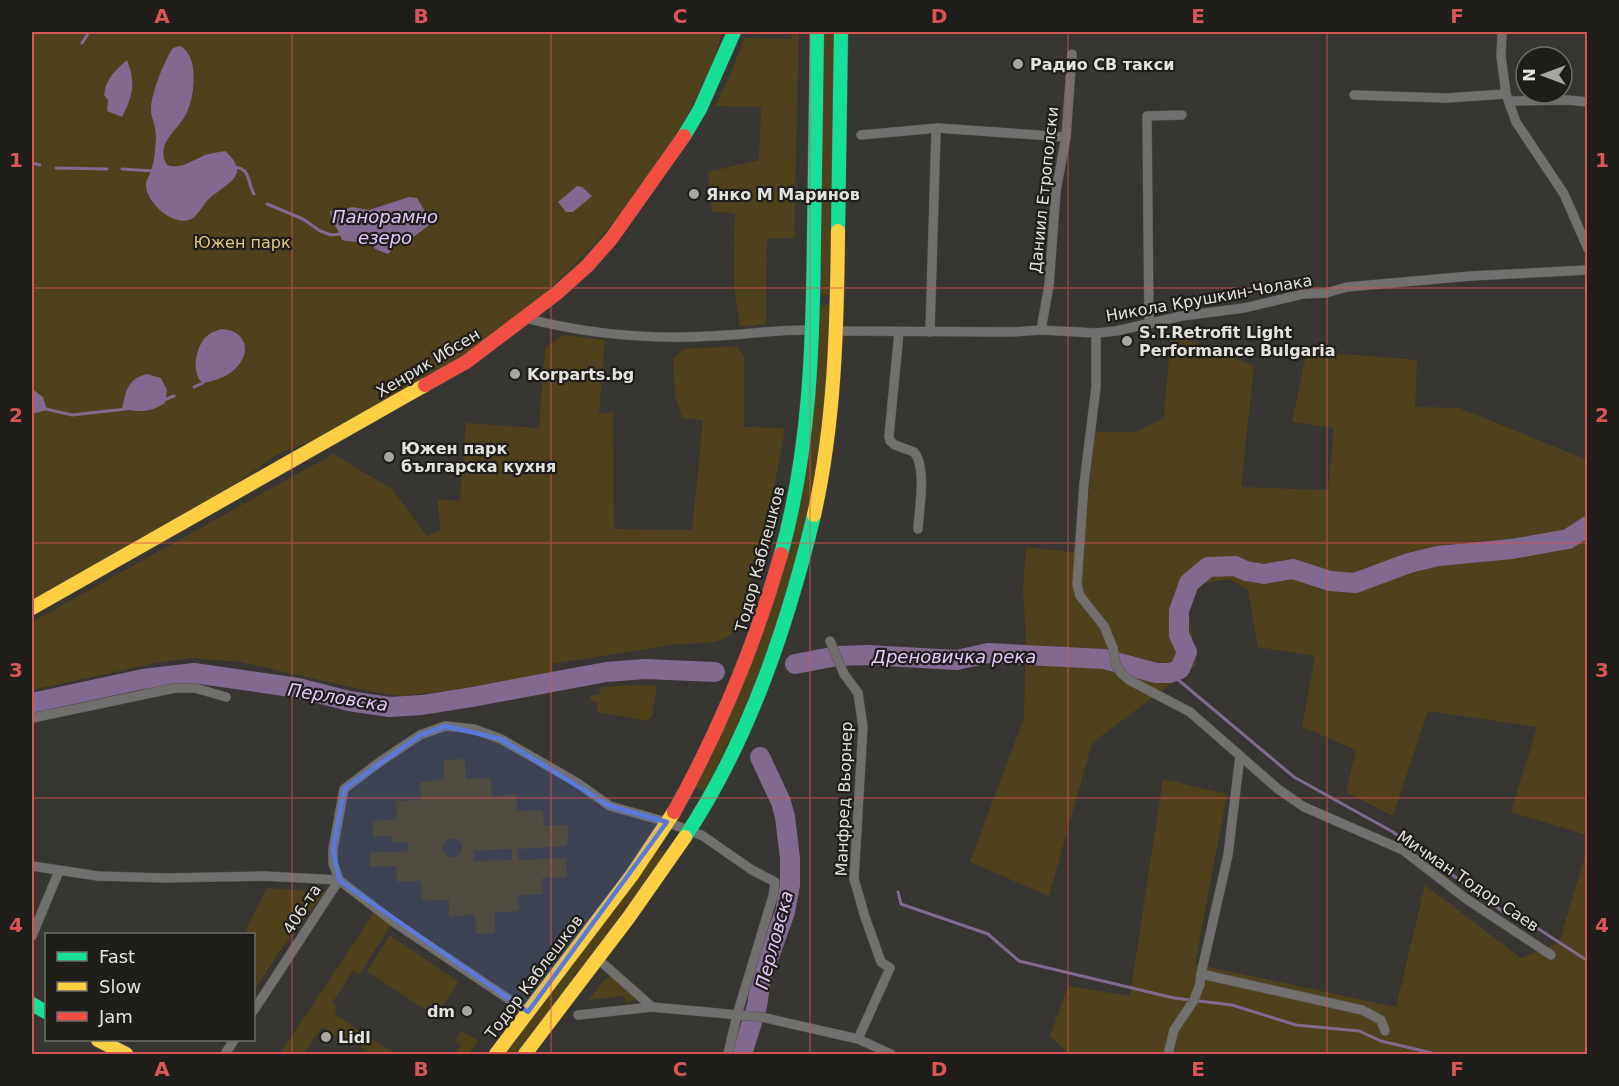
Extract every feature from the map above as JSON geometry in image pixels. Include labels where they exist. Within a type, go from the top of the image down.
[{"type":"main road","name":"Хенрик Ибсен","points":[[32,608],[466,362],[525,318],[587,266],[612,239],[641,200],[700,109],[734,32]]},
{"type":"main road","name":"Тодор Каблешков","points":[[496,1054],[608,908],[667,822],[697,771],[732,700],[771,594],[803,451],[810,386],[817,32]]},
{"type":"main road","points":[[525,1054],[598,959],[676,853],[690,830],[719,780],[748,720],[782,632],[795,590],[810,534],[823,467],[835,332],[841,32]]},
{"type":"main road","points":[[100,1041],[126,1054]]},
{"type":"street","points":[[1502,32],[1501,56],[1508,98],[1516,122],[1564,194],[1587,249]]},
{"type":"street","name":"Даниил Етрополски","points":[[1041,330],[1050,285],[1056,191],[1066,137],[1071,54]]},
{"type":"street","points":[[1354,95],[1587,102]]},
{"type":"street","points":[[1149,324],[1147,116],[1182,115]]},
{"type":"street","points":[[861,135],[938,128],[1066,137]]},
{"type":"street","points":[[930,332],[936,131],[938,128]]},
{"type":"street","name":"Никола Крушкин-Чолака","points":[[835,332],[1041,330],[1096,333],[1192,314],[1244,308],[1284,298],[1326,293],[1347,287],[1471,276],[1587,270]]},
{"type":"street","points":[[525,318],[572,329],[643,337],[711,336],[812,330]]},
{"type":"street","points":[[899,332],[889,436],[890,441],[895,445],[914,452],[920,462],[918,529]]},
{"type":"street","name":"Мичман Тодор Саев","points":[[1096,333],[1096,387],[1084,484],[1077,584],[1080,596],[1104,626],[1121,673],[1129,680],[1190,712],[1278,789],[1304,807],[1403,850],[1465,898],[1551,955]]},
{"type":"street","name":"Манфред Вьорнер","points":[[830,641],[844,674],[858,693],[863,718],[854,879],[881,962],[890,968],[858,1039]]},
{"type":"street","points":[[32,718],[175,688],[195,688],[226,697]]},
{"type":"street","name":"406-та","points":[[255,1008],[339,880],[333,863],[333,849],[344,789],[420,735],[445,726],[474,729],[501,739],[576,782],[610,806],[690,830],[775,882],[739,1015]]},
{"type":"street","points":[[1168,1054],[1174,1030],[1194,1000],[1202,976],[1228,855],[1240,756]]},
{"type":"street","points":[[32,866],[98,876],[264,876],[339,880],[395,923],[528,1012]]},
{"type":"street","points":[[32,936],[59,871]]},
{"type":"street","points":[[598,959],[652,1007]]},
{"type":"street","points":[[1202,976],[1362,1010],[1381,1020],[1385,1031]]},
{"type":"street","points":[[578,1015],[652,1007],[758,1017],[858,1039],[891,1054]]},
{"type":"street","points":[[728,1054],[739,1015]]},
{"type":"street","points":[[225,1054],[233,1041]]},
{"type":"highlighted area","points":[[445,726],[501,739],[610,806],[667,822],[528,1012],[339,880],[333,849],[344,789],[420,735]]},
{"type":"green space","name":"Южен парк","points":[[32,32],[723,32],[707,75],[686,118],[660,161],[631,201],[598,240],[564,276],[528,308],[461,356],[349,422],[277,455],[204,504],[32,602]]},
{"type":"green space","points":[[792,32],[799,32],[794,238],[767,238],[766,324],[740,327],[734,286],[735,213],[712,212],[708,172],[759,160],[761,107],[715,106],[730,76],[744,38],[791,39]]},
{"type":"green space","points":[[823,32],[835,32],[829,295],[819,296]]},
{"type":"green space","points":[[818,305],[829,305],[826,401],[817,474],[792,583],[758,681],[705,792],[695,787],[774,602]]},
{"type":"green space","points":[[1171,333],[1254,366],[1241,487],[1328,490],[1334,428],[1292,422],[1307,351],[1417,360],[1415,407],[1460,408],[1587,460],[1587,835],[1511,812],[1537,727],[1428,711],[1393,816],[1346,792],[1356,750],[1302,727],[1315,656],[1258,647],[1248,590],[1229,579],[1198,584],[1188,605],[1196,665],[1092,743],[1049,896],[970,862],[1024,718],[1026,635],[1023,589],[1026,547],[1083,553],[1095,432],[1136,432],[1164,418]]},
{"type":"green space","points":[[563,335],[605,340],[599,414],[613,412],[614,529],[692,530],[703,420],[682,418],[675,395],[673,359],[683,349],[736,346],[744,356],[744,427],[785,428],[771,506],[757,562],[736,627],[729,636],[715,642],[671,645],[552,664],[553,672],[456,690],[401,696],[378,693],[241,662],[191,658],[156,663],[32,690],[32,622],[333,454],[392,489],[427,536],[440,530],[438,499],[460,501],[466,423],[539,428],[545,348]]},
{"type":"green space","points":[[657,686],[652,717],[646,721],[598,712],[597,702],[590,700],[591,696],[600,694],[601,687]]},
{"type":"green space","points":[[465,759],[466,779],[491,778],[492,797],[516,794],[517,811],[543,810],[544,826],[568,825],[566,846],[518,849],[519,860],[566,858],[567,877],[542,878],[543,894],[518,895],[519,911],[495,912],[495,933],[476,934],[475,915],[449,916],[449,900],[422,901],[421,881],[397,882],[396,866],[370,867],[370,853],[409,851],[408,842],[392,842],[392,836],[373,837],[373,821],[397,819],[396,801],[421,800],[420,782],[444,780],[444,760]],"holes":[[[455,838],[462,844],[462,851],[456,858],[449,857],[443,850],[446,841]],[[512,849],[512,860],[474,861],[474,851]]]},
{"type":"green space","points":[[1163,779],[1227,794],[1195,964],[1396,1007],[1425,885],[1521,958],[1559,943],[1587,849],[1587,1054],[1069,1054],[1050,1036],[1068,986],[1130,996]]},
{"type":"green space","points":[[658,848],[667,853],[517,1054],[503,1054]]},
{"type":"green space","points":[[267,888],[325,892],[279,952],[257,987],[255,986],[255,933],[244,933]]},
{"type":"green space","points":[[374,913],[391,925],[359,975],[353,971],[332,1003],[338,1007],[334,1014],[396,1054],[375,1054],[370,1051],[368,1053],[356,1042],[353,1047],[322,1027],[303,1054],[280,1054]]},
{"type":"green space","points":[[390,935],[458,982],[436,1017],[367,971]]},
{"type":"green space","points":[[610,974],[636,997],[634,1000],[626,1003],[624,996],[588,1000]]},
{"type":"green space","points":[[462,1031],[478,1041],[468,1054],[455,1054],[461,1046],[455,1041]]},
{"type":"water","points":[[180,46],[191,58],[193,89],[185,116],[165,144],[163,151],[167,165],[182,165],[205,155],[225,151],[233,159],[237,172],[231,182],[209,199],[193,218],[186,221],[171,218],[157,207],[148,194],[146,185],[153,162],[156,139],[151,112],[152,98],[166,60],[173,48]]},
{"type":"water","points":[[127,60],[132,76],[132,89],[122,117],[107,111],[108,100],[104,95],[112,75]]},
{"type":"water","points":[[577,186],[582,187],[592,196],[573,212],[566,212],[558,202]]},
{"type":"water","name":"Панорамно езеро","points":[[409,197],[417,198],[428,217],[428,226],[412,238],[398,242],[388,254],[375,249],[373,243],[342,240],[330,211],[337,212],[352,207],[369,210]]},
{"type":"water","points":[[221,329],[230,330],[241,338],[245,349],[244,356],[235,369],[228,374],[203,383],[196,366],[200,345],[208,335]]},
{"type":"water","points":[[147,374],[161,378],[167,390],[165,403],[144,411],[122,409],[128,387],[135,379]]},
{"type":"water","points":[[32,389],[43,397],[47,410],[32,414]]},
{"type":"waterway","points":[[82,43],[89,32]]},
{"type":"waterway","points":[[32,163],[40,165]]},
{"type":"waterway","points":[[235,167],[244,170],[254,194]]},
{"type":"waterway","points":[[56,168],[107,169]]},
{"type":"waterway","points":[[122,169],[154,171]]},
{"type":"waterway","points":[[267,204],[303,219],[320,231],[331,235],[340,234]]},
{"type":"waterway","points":[[194,387],[203,383]]},
{"type":"waterway","points":[[161,401],[174,396]]},
{"type":"waterway","points":[[46,409],[72,415],[126,409]]},
{"type":"waterway","name":"Дреновичка река","points":[[795,664],[837,656],[868,655],[957,660],[988,653],[1104,659],[1156,673],[1170,673],[1180,669],[1187,652],[1179,635],[1179,611],[1189,583],[1208,567],[1235,566],[1246,571],[1264,574],[1293,569],[1330,581],[1355,583],[1409,563],[1438,556],[1512,549],[1568,539],[1588,526]]},
{"type":"waterway","name":"Перловска","points":[[32,703],[143,679],[194,673],[298,688],[349,701],[389,707],[422,705],[472,697],[606,672],[645,669],[715,672]]},
{"type":"waterway","points":[[1170,673],[1294,777],[1393,832],[1505,913],[1534,926],[1588,961]]},
{"type":"waterway","name":"Перловска","points":[[742,1054],[757,1006],[761,979],[785,912],[790,885],[790,858],[785,817],[781,802],[760,757]]},
{"type":"waterway","points":[[898,892],[901,904],[988,934],[1019,961],[1174,998],[1232,1005],[1296,1025],[1359,1031],[1381,1041],[1436,1054]]},
{"type":"traffic: fast","points":[[684,136],[700,109],[734,32]]},
{"type":"traffic: fast","points":[[781,554],[798,476],[811,357],[817,32]]},
{"type":"traffic: fast","points":[[838,231],[841,32]]},
{"type":"traffic: fast","points":[[685,837],[708,800],[747,722],[778,641],[814,515]]},
{"type":"traffic: fast","points":[[32,1004],[45,1011]]},
{"type":"traffic: slow","points":[[814,515],[826,445],[834,374],[838,231]]},
{"type":"traffic: slow","points":[[32,608],[425,385]]},
{"type":"traffic: slow","points":[[496,1054],[632,875],[674,812]]},
{"type":"traffic: slow","points":[[525,1054],[629,917],[685,837]]},
{"type":"traffic: slow","points":[[100,1041],[126,1054]]},
{"type":"traffic: jam","points":[[425,385],[466,362],[557,293],[587,266],[611,239],[684,136]]},
{"type":"traffic: jam","points":[[674,812],[735,686],[760,621],[781,554]]},
{"type":"place","name":"Радио СВ такси","points":[[1018,64]]},
{"type":"place","name":"Янко М Маринов","points":[[694,194]]},
{"type":"place","name":"S.T.Retrofit Light Performance Bulgaria","points":[[1127,341]]},
{"type":"place","name":"Korparts.bg","points":[[515,374]]},
{"type":"place","name":"Южен парк българска кухня","points":[[389,457]]},
{"type":"place","name":"dm","points":[[467,1011]]},
{"type":"place","name":"Lidl","points":[[326,1037]]}]
